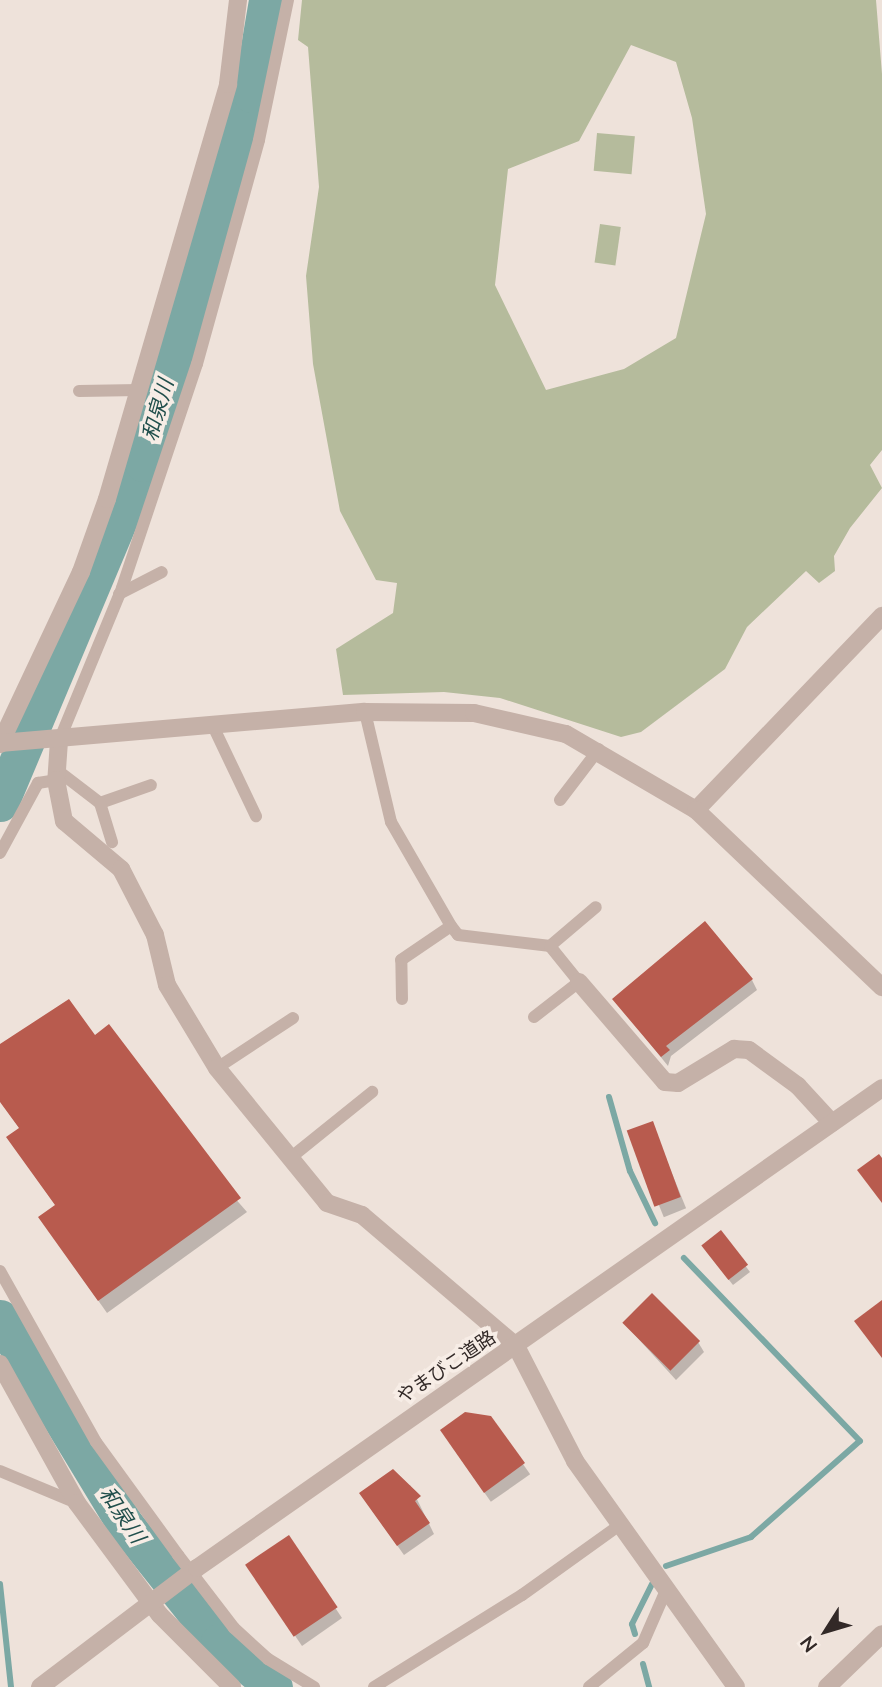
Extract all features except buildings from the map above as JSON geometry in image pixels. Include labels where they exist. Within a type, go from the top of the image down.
[{"type":"street","points":[[238,0],[228,84],[139,390],[81,572],[4,743],[54,741],[365,712],[474,713],[599,748],[696,810],[882,987]]},
{"type":"street","points":[[696,810],[882,616]]},
{"type":"street","points":[[54,741],[64,821],[121,869],[155,935],[167,985],[217,1068],[327,1203],[362,1215],[516,1346],[575,1461],[736,1687]]},
{"type":"street","points":[[579,982],[665,1083],[678,1083],[734,1049],[749,1049],[798,1086],[832,1123]]},
{"type":"street","name":"やまびこ道路","points":[[40,1687],[190,1574],[882,1088]]},
{"type":"street","points":[[0,1363],[77,1503],[155,1599],[207,1669],[232,1687]]},
{"type":"street","points":[[827,1687],[882,1634]]},
{"type":"lane","points":[[54,741],[119,594],[197,364],[259,140],[288,0]]},
{"type":"lane","points":[[79,391],[139,390]]},
{"type":"lane","points":[[119,594],[162,572]]},
{"type":"lane","points":[[365,712],[391,822],[458,935],[550,946],[579,982],[534,1017]]},
{"type":"lane","points":[[213,726],[256,816]]},
{"type":"lane","points":[[560,800],[599,748]]},
{"type":"lane","points":[[0,853],[38,783],[57,775],[100,803],[112,842]]},
{"type":"lane","points":[[100,803],[151,785]]},
{"type":"lane","points":[[550,946],[596,907]]},
{"type":"lane","points":[[402,999],[401,960],[452,926]]},
{"type":"lane","points":[[217,1068],[293,1018]]},
{"type":"lane","points":[[289,1159],[372,1092]]},
{"type":"lane","points":[[0,1271],[96,1442],[190,1574],[234,1628],[268,1659],[314,1687]]},
{"type":"lane","points":[[0,1471],[77,1503]]},
{"type":"lane","points":[[373,1687],[522,1595],[621,1524]]},
{"type":"lane","points":[[589,1687],[643,1643],[667,1588]]},
{"type":"green space","points":[[302,0],[876,0],[882,74],[882,450],[870,465],[882,488],[850,528],[834,556],[835,571],[819,583],[806,571],[747,627],[725,669],[641,732],[621,737],[500,698],[444,692],[343,695],[336,649],[393,613],[397,583],[376,580],[340,511],[313,364],[306,276],[319,187],[308,47],[298,40]],"holes":[[[631,45],[676,62],[692,118],[706,214],[676,338],[624,369],[546,390],[495,285],[508,169],[579,141]]]},
{"type":"green space","points":[[597,133],[635,136],[632,174],[594,171]]},
{"type":"green space","points":[[600,224],[621,227],[615,266],[595,263]]},
{"type":"waterway","name":"和泉川","points":[[0,803],[143,463],[251,94],[267,0]]},
{"type":"waterway","points":[[609,1097],[630,1171],[655,1223]]},
{"type":"waterway","points":[[666,1566],[751,1537],[860,1441],[684,1258]]},
{"type":"waterway","name":"和泉川","points":[[0,1318],[125,1524],[219,1642],[274,1687]]},
{"type":"waterway","points":[[0,1584],[11,1687]]},
{"type":"waterway","points":[[635,1634],[632,1624],[652,1584]]},
{"type":"waterway","points":[[643,1664],[649,1687]]}]
